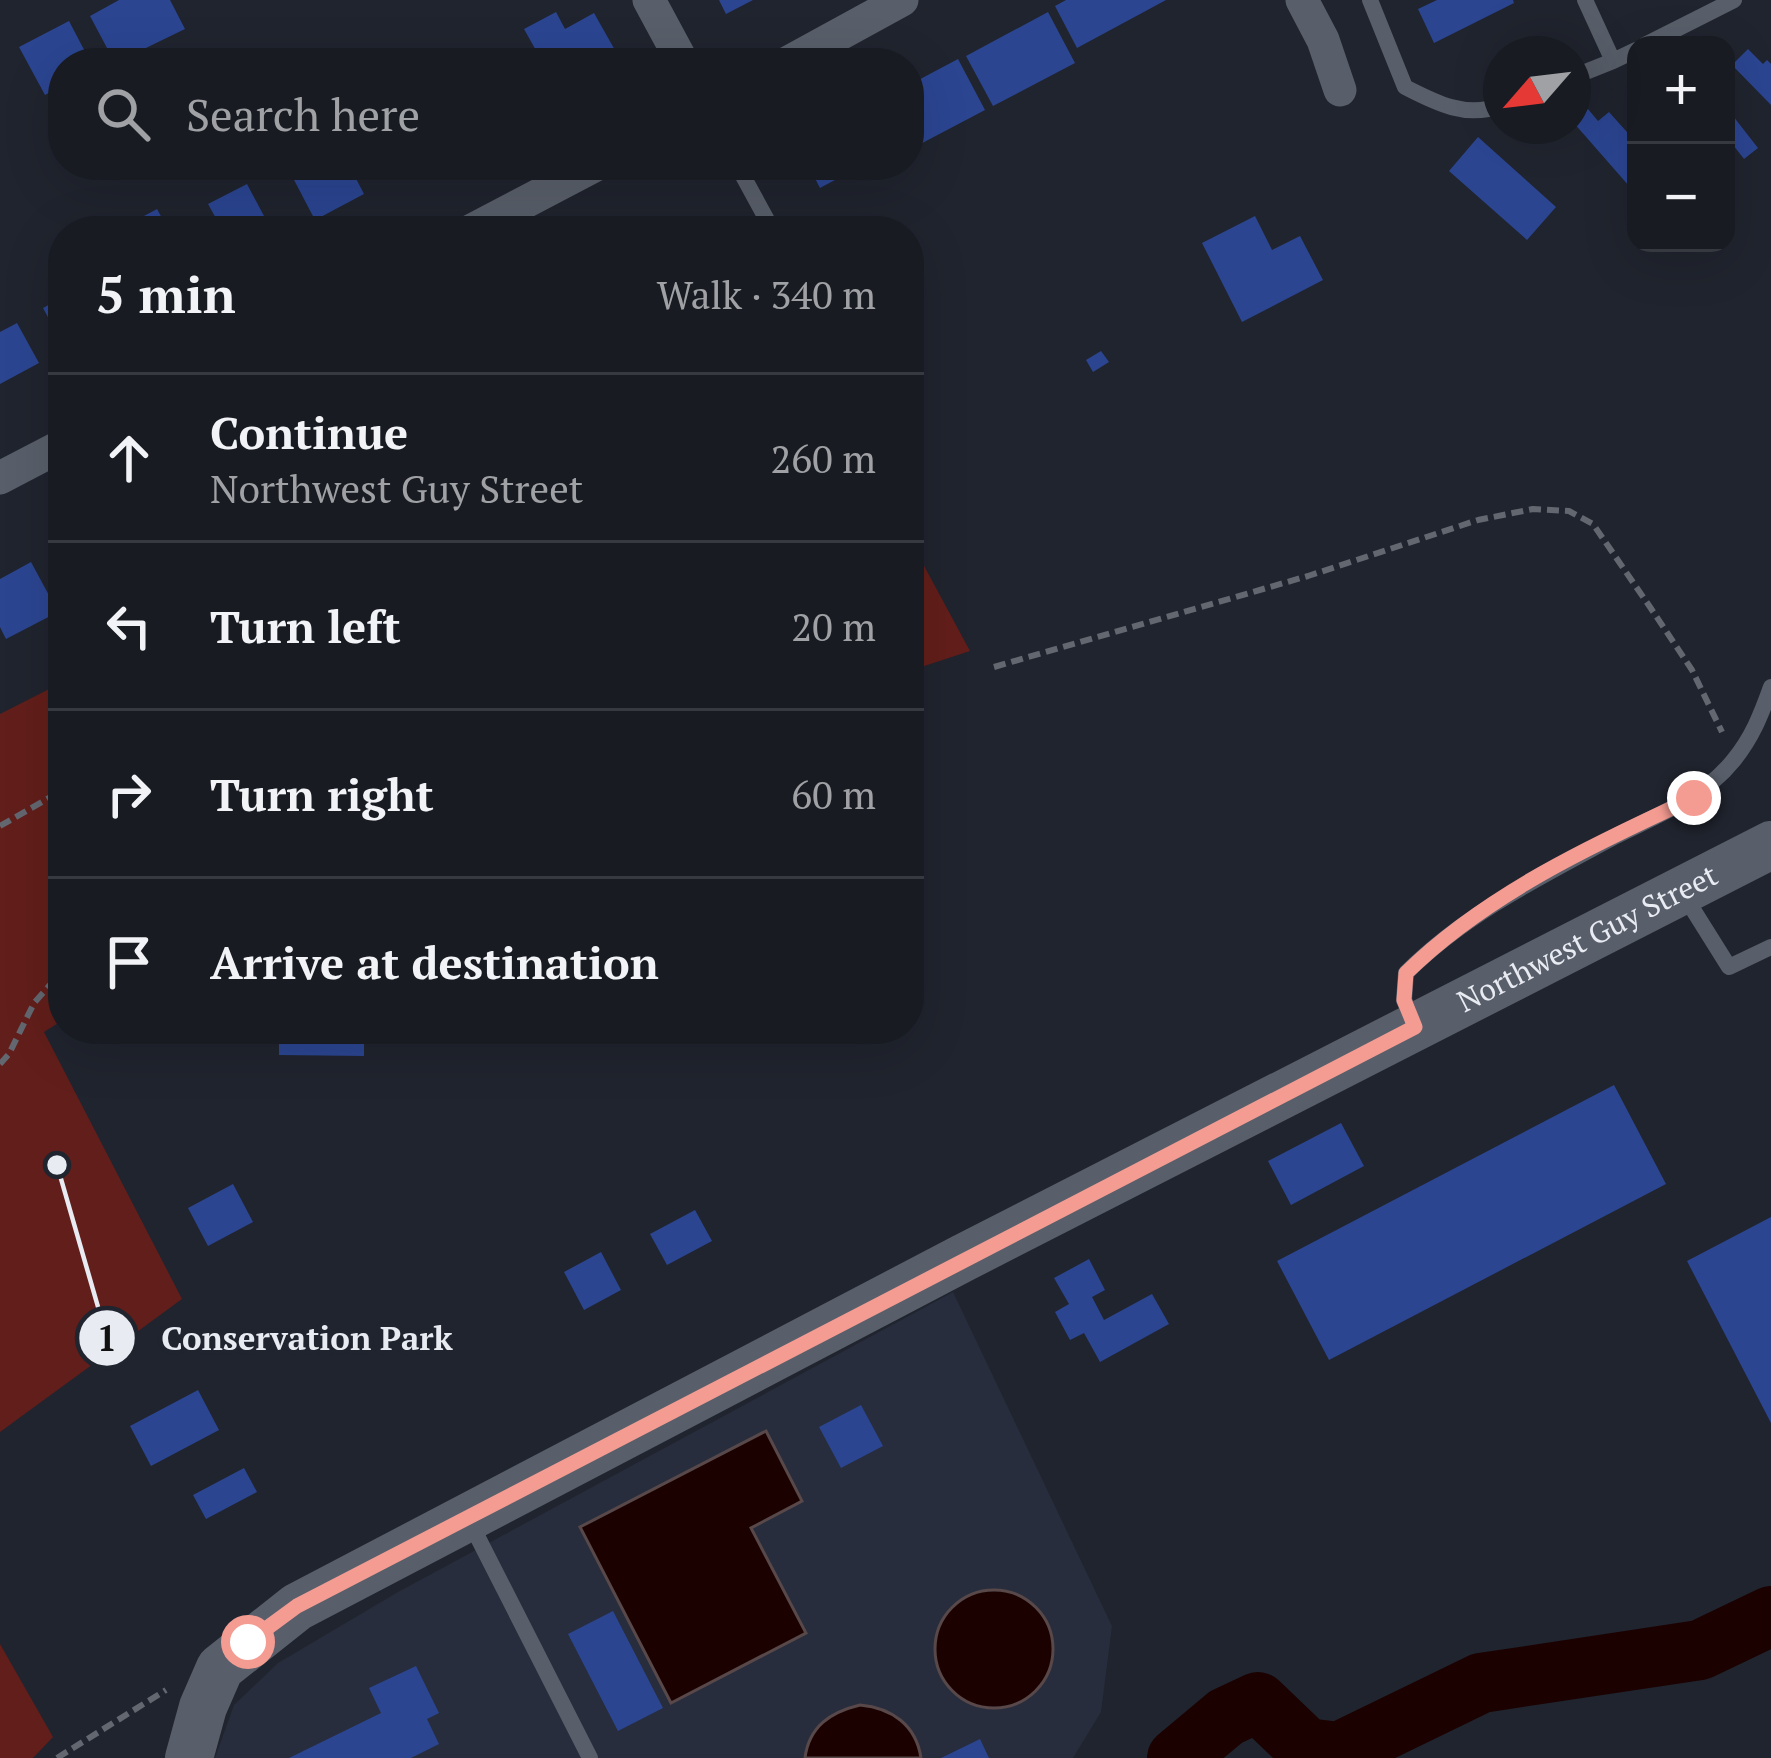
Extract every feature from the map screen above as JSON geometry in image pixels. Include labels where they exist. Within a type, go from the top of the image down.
[{"type":"street","points":[[649,0],[674,48]]},
{"type":"street","points":[[814,48],[902,0]]},
{"type":"street","points":[[1302,0],[1323,40],[1340,90]]},
{"type":"street","points":[[499,216],[567,180]]},
{"type":"street","points":[[0,478],[48,453]]},
{"type":"street","name":"Northwest Guy Street","points":[[189,1758],[220,1669],[297,1606],[963,1258],[1771,845]]},
{"type":"lane","points":[[1370,0],[1406,87],[1442,106],[1483,112]]},
{"type":"lane","points":[[1585,0],[1613,62]]},
{"type":"lane","points":[[1663,36],[1734,0]]},
{"type":"lane","points":[[1591,70],[1627,55]]},
{"type":"lane","points":[[745,180],[765,216]]},
{"type":"lane","points":[[1415,1027],[1404,1000],[1406,973],[1438,940],[1526,884],[1694,798],[1731,765],[1755,732],[1771,687]]},
{"type":"lane","points":[[1681,891],[1730,967],[1771,947]]},
{"type":"lane","points":[[469,1520],[590,1758]]},
{"type":"path","points":[[994,667],[1308,576],[1478,520],[1533,509],[1569,511],[1593,524],[1692,670],[1720,723],[1731,765]]},
{"type":"path","points":[[0,826],[48,799]]},
{"type":"path","points":[[0,1064],[48,987]]},
{"type":"path","points":[[57,1758],[188,1677],[220,1669]]},
{"type":"shaded area","points":[[924,566],[970,651],[924,666]]},
{"type":"shaded area","points":[[48,690],[48,1029],[44,1032],[182,1299],[0,1432],[0,714]]},
{"type":"shaded area","points":[[953,1292],[1112,1626],[1101,1712],[1073,1758],[215,1758],[234,1705],[278,1663],[398,1592]]},
{"type":"shaded area","points":[[766,1431],[802,1501],[751,1528],[806,1633],[671,1703],[580,1527]]},
{"type":"shaded area","points":[[994,1590],[1017,1595],[1036,1607],[1048,1626],[1053,1649],[1048,1672],[1036,1691],[1017,1703],[994,1708],[971,1703],[952,1691],[940,1672],[935,1649],[940,1626],[952,1607],[971,1595]]},
{"type":"shaded area","points":[[0,1644],[53,1737],[33,1758],[0,1758]]},
{"type":"shaded area","points":[[860,1705],[901,1720],[914,1736],[921,1758],[805,1758],[811,1737],[823,1722]]},
{"type":"building","points":[[119,0],[170,0],[185,29],[146,48],[107,48],[90,16]]},
{"type":"building","points":[[719,0],[753,0],[726,14]]},
{"type":"building","points":[[1066,0],[1166,0],[1077,48],[1055,6]]},
{"type":"building","points":[[1437,0],[1514,3],[1434,43],[1418,9]]},
{"type":"building","points":[[556,12],[565,29],[594,13],[614,48],[535,48],[524,29]]},
{"type":"building","points":[[1048,12],[1075,63],[993,106],[966,56]]},
{"type":"building","points":[[69,21],[83,48],[48,48],[45,95],[19,47]]},
{"type":"building","points":[[1748,49],[1763,64],[1767,60],[1771,64],[1771,105],[1735,68]]},
{"type":"building","points":[[958,59],[985,110],[924,142],[924,77]]},
{"type":"building","points":[[1609,112],[1627,132],[1627,184],[1591,143],[1591,113],[1598,121]]},
{"type":"building","points":[[1735,119],[1758,148],[1744,159],[1735,148]]},
{"type":"building","points":[[1478,137],[1556,207],[1527,240],[1449,171]]},
{"type":"building","points":[[294,180],[357,180],[364,194],[323,216],[313,216]]},
{"type":"building","points":[[247,184],[264,216],[215,216],[208,204]]},
{"type":"building","points":[[1255,216],[1272,250],[1300,236],[1323,280],[1242,322],[1202,243]]},
{"type":"building","points":[[17,323],[39,363],[0,384],[0,332]]},
{"type":"building","points":[[1101,351],[1109,362],[1093,372],[1086,360]]},
{"type":"building","points":[[31,562],[48,593],[48,617],[6,639],[0,627],[0,579]]},
{"type":"building","points":[[279,1044],[364,1044],[364,1056],[279,1055]]},
{"type":"building","points":[[1614,1085],[1666,1184],[1329,1360],[1277,1261]]},
{"type":"building","points":[[1341,1123],[1364,1166],[1291,1205],[1268,1161]]},
{"type":"building","points":[[233,1184],[253,1222],[208,1246],[188,1208]]},
{"type":"building","points":[[695,1210],[712,1241],[667,1265],[650,1234]]},
{"type":"building","points":[[1771,1217],[1771,1423],[1687,1261]]},
{"type":"building","points":[[601,1252],[621,1290],[584,1310],[564,1272]]},
{"type":"building","points":[[1089,1259],[1105,1290],[1092,1297],[1104,1320],[1152,1294],[1169,1324],[1100,1362],[1084,1333],[1070,1340],[1055,1312],[1069,1304],[1054,1278]]},
{"type":"building","points":[[198,1390],[219,1430],[151,1466],[130,1426]]},
{"type":"building","points":[[861,1405],[883,1446],[841,1468],[819,1427]]},
{"type":"building","points":[[244,1468],[257,1492],[206,1519],[193,1495]]},
{"type":"building","points":[[613,1611],[663,1708],[618,1731],[568,1634]]},
{"type":"building","points":[[416,1666],[439,1713],[427,1719],[439,1744],[411,1758],[289,1758],[381,1713],[369,1688]]},
{"type":"building","points":[[980,1739],[989,1758],[941,1758]]},
{"type":"waterway","points":[[1177,1758],[1226,1717],[1258,1702],[1306,1748],[1339,1752],[1481,1683],[1700,1650],[1771,1616]]},
{"type":"place","name":"Conservation Park","points":[[57,1165]]},
{"type":"route","points":[[248,1642],[297,1606],[1415,1027],[1404,1000],[1406,973],[1438,940],[1526,884],[1694,798]]}]
